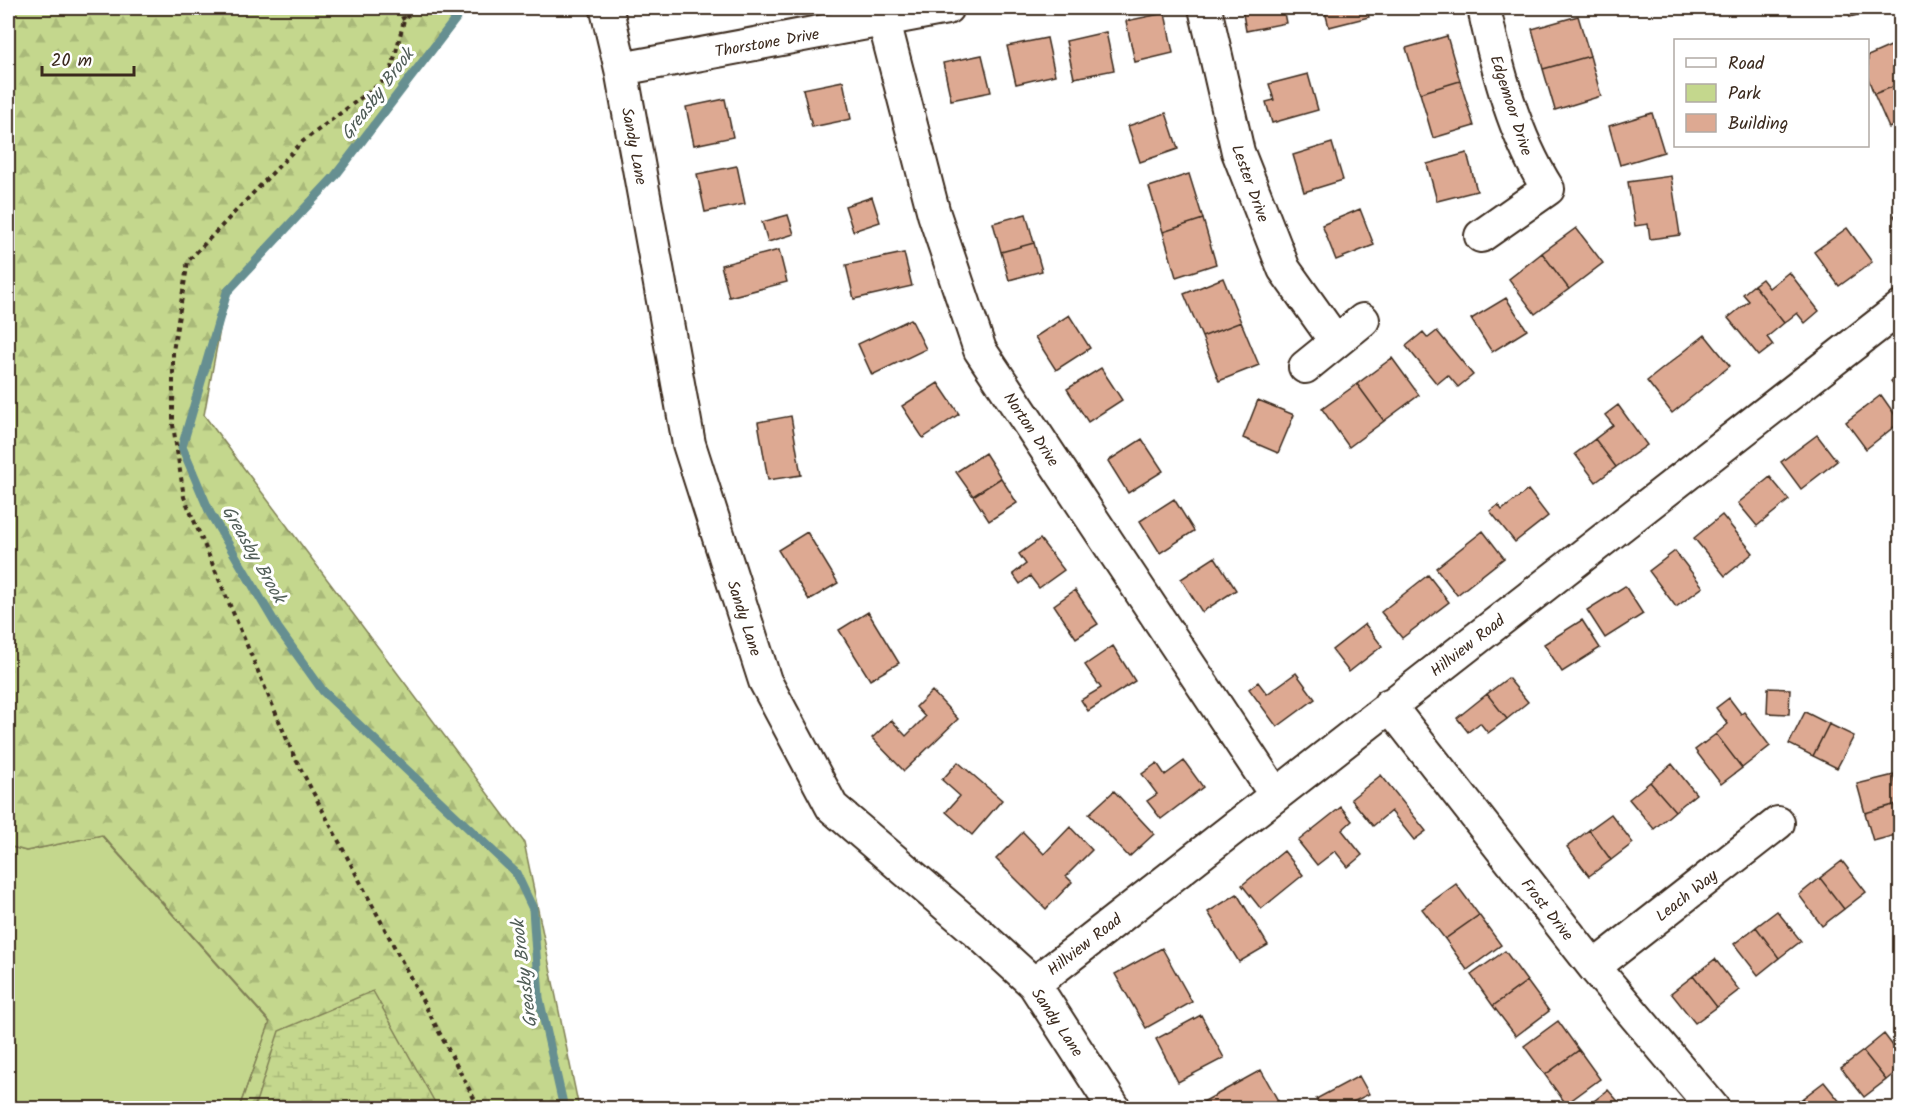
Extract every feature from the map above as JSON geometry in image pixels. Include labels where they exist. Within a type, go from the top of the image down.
[{"type":"street","name":"Thorstone Drive","points":[[621,69],[947,8]]},
{"type":"street","name":"Lester Drive","points":[[1205,8],[1238,152],[1284,269],[1336,342]]},
{"type":"street","name":"Edgemoor Drive","points":[[1481,236],[1548,189],[1529,160],[1494,52],[1484,8]]},
{"type":"street","name":"Sandy Lane","points":[[607,10],[621,69],[689,444],[765,681],[832,807],[974,928],[1034,984],[1114,1108]]},
{"type":"street","name":"Norton Drive","points":[[884,21],[934,214],[980,350],[1275,794]]},
{"type":"street","name":"Hillview Road","points":[[1034,984],[1900,308]]},
{"type":"street","points":[[1305,367],[1363,320]]},
{"type":"street","name":"Frost Drive","points":[[1389,705],[1594,967],[1713,1108]]},
{"type":"street","name":"Leach Way","points":[[1594,967],[1778,823]]},
{"type":"path","points":[[398,8],[404,20]]},
{"type":"path","points":[[415,8],[404,20],[390,76],[302,142],[188,261],[173,351],[173,425],[184,498],[294,756],[479,1108]]},
{"type":"green space","points":[[8,8],[464,8],[335,176],[227,292],[204,415],[524,842],[579,1108],[239,1108],[270,1022],[102,835],[26,851],[8,846]]},
{"type":"green space","points":[[101,835],[270,1023],[239,1108],[8,1108],[8,846],[26,851]]},
{"type":"green space","points":[[373,991],[438,1108],[254,1108],[279,1031]]},
{"type":"building","points":[[1242,8],[1283,8],[1286,23],[1246,31]]},
{"type":"building","points":[[1324,8],[1366,8],[1369,17],[1329,27]]},
{"type":"building","points":[[1392,8],[1416,8],[1393,12]]},
{"type":"building","points":[[1847,8],[1881,8],[1850,17]]},
{"type":"building","points":[[1165,13],[1173,53],[1135,62],[1126,21]]},
{"type":"building","points":[[1578,16],[1590,56],[1543,69],[1532,29]]},
{"type":"building","points":[[1106,32],[1114,70],[1074,78],[1066,41]]},
{"type":"building","points":[[1447,36],[1460,81],[1420,93],[1406,48]]},
{"type":"building","points":[[1047,38],[1055,75],[1016,84],[1007,46]]},
{"type":"building","points":[[1900,42],[1900,84],[1874,94],[1869,81],[1869,56]]},
{"type":"building","points":[[982,55],[991,92],[951,100],[943,63]]},
{"type":"building","points":[[1590,56],[1601,96],[1555,110],[1543,69]]},
{"type":"building","points":[[1308,74],[1318,110],[1272,123],[1266,102],[1274,100],[1269,84]]},
{"type":"building","points":[[843,81],[851,119],[812,127],[803,89]]},
{"type":"building","points":[[1460,81],[1474,126],[1433,138],[1420,93]]},
{"type":"building","points":[[1900,84],[1900,123],[1889,128],[1874,94]]},
{"type":"building","points":[[725,99],[733,137],[694,145],[686,107]]},
{"type":"building","points":[[1166,113],[1178,149],[1140,162],[1128,126]]},
{"type":"building","points":[[1652,113],[1664,152],[1620,165],[1609,126]]},
{"type":"building","points":[[1332,143],[1343,180],[1304,192],[1293,155]]},
{"type":"building","points":[[1467,153],[1477,191],[1437,201],[1427,164]]},
{"type":"building","points":[[737,166],[745,204],[705,212],[697,174]]},
{"type":"building","points":[[1189,174],[1203,219],[1163,232],[1149,187]]},
{"type":"building","points":[[1671,176],[1680,235],[1650,239],[1648,224],[1635,226],[1628,182]]},
{"type":"building","points":[[872,197],[880,222],[853,231],[845,206]]},
{"type":"building","points":[[1360,209],[1374,245],[1336,260],[1322,225]]},
{"type":"building","points":[[1900,211],[1900,225],[1894,216]]},
{"type":"building","points":[[1026,214],[1034,243],[1001,252],[993,223]]},
{"type":"building","points":[[788,215],[794,234],[768,242],[762,222]]},
{"type":"building","points":[[1203,219],[1216,264],[1176,277],[1163,232]]},
{"type":"building","points":[[1576,228],[1603,263],[1569,289],[1542,253]]},
{"type":"building","points":[[1847,228],[1872,262],[1839,286],[1814,252]]},
{"type":"building","points":[[1034,243],[1042,271],[1009,280],[1001,252]]},
{"type":"building","points":[[779,250],[787,282],[729,297],[721,265]]},
{"type":"building","points":[[904,253],[912,286],[854,299],[846,265]]},
{"type":"building","points":[[1542,253],[1569,289],[1535,314],[1509,279]]},
{"type":"building","points":[[1789,272],[1819,311],[1805,323],[1797,313],[1784,323],[1754,285],[1762,279],[1769,288]]},
{"type":"building","points":[[1223,278],[1241,322],[1202,337],[1184,294]]},
{"type":"building","points":[[1754,285],[1784,323],[1767,337],[1773,345],[1759,356],[1728,318],[1749,301],[1743,294]]},
{"type":"building","points":[[1506,298],[1527,330],[1492,352],[1471,319]]},
{"type":"building","points":[[1069,315],[1090,348],[1056,370],[1035,337]]},
{"type":"building","points":[[911,319],[926,349],[872,375],[858,344]]},
{"type":"building","points":[[1241,322],[1259,365],[1219,381],[1202,337]]},
{"type":"building","points":[[1437,331],[1473,375],[1458,387],[1448,375],[1437,384],[1406,346],[1423,332],[1428,338]]},
{"type":"building","points":[[1705,335],[1730,366],[1672,413],[1647,381]]},
{"type":"building","points":[[1392,358],[1419,395],[1384,421],[1357,384]]},
{"type":"building","points":[[1101,368],[1122,400],[1088,422],[1067,389]]},
{"type":"building","points":[[1900,373],[1900,392],[1891,381]]},
{"type":"building","points":[[938,383],[959,414],[923,438],[902,406]]},
{"type":"building","points":[[1357,384],[1384,421],[1349,447],[1322,409]]},
{"type":"building","points":[[1881,395],[1900,422],[1866,449],[1846,422]]},
{"type":"building","points":[[1258,400],[1294,415],[1278,453],[1243,438]]},
{"type":"building","points":[[1618,405],[1647,445],[1616,467],[1595,439],[1613,425],[1605,415]]},
{"type":"building","points":[[791,416],[801,475],[768,480],[758,422]]},
{"type":"building","points":[[1817,435],[1837,461],[1801,489],[1781,462]]},
{"type":"building","points":[[1142,439],[1163,471],[1128,493],[1108,461]]},
{"type":"building","points":[[1595,439],[1616,467],[1596,482],[1575,454]]},
{"type":"building","points":[[985,453],[1001,478],[973,496],[956,472]]},
{"type":"building","points":[[1770,477],[1789,500],[1757,526],[1738,503]]},
{"type":"building","points":[[1001,478],[1017,503],[989,521],[973,496]]},
{"type":"building","points":[[1528,490],[1548,516],[1515,542],[1490,511],[1498,505],[1502,510]]},
{"type":"building","points":[[1174,499],[1194,531],[1160,553],[1140,521]]},
{"type":"building","points":[[1722,515],[1753,553],[1725,576],[1694,538]]},
{"type":"building","points":[[1483,531],[1504,558],[1457,595],[1436,568]]},
{"type":"building","points":[[807,532],[838,583],[809,600],[778,550]]},
{"type":"building","points":[[1040,539],[1064,570],[1039,588],[1030,576],[1020,584],[1013,574],[1026,564],[1019,554]]},
{"type":"building","points":[[1675,551],[1703,587],[1676,607],[1649,571]]},
{"type":"building","points":[[1215,557],[1236,590],[1202,612],[1181,579]]},
{"type":"building","points":[[1428,575],[1449,602],[1402,638],[1381,612]]},
{"type":"building","points":[[1625,586],[1643,614],[1605,638],[1587,610]]},
{"type":"building","points":[[1075,590],[1098,624],[1076,638],[1054,605]]},
{"type":"building","points":[[868,612],[899,663],[870,680],[839,630]]},
{"type":"building","points":[[1582,620],[1600,648],[1562,672],[1544,644]]},
{"type":"building","points":[[1365,624],[1382,646],[1349,672],[1332,650]]},
{"type":"building","points":[[1113,646],[1135,681],[1088,711],[1081,700],[1101,688],[1085,665]]},
{"type":"building","points":[[1296,673],[1315,699],[1277,727],[1249,689],[1258,682],[1267,694]]},
{"type":"building","points":[[1508,678],[1528,702],[1507,719],[1487,694]]},
{"type":"building","points":[[1768,688],[1790,689],[1789,714],[1767,713]]},
{"type":"building","points":[[932,691],[958,719],[904,771],[872,738],[891,720],[906,736],[925,717],[916,707]]},
{"type":"building","points":[[1487,694],[1507,719],[1488,733],[1480,723],[1468,732],[1457,718]]},
{"type":"building","points":[[1729,698],[1741,714],[1744,712],[1770,746],[1742,768],[1716,734],[1728,724],[1716,708]]},
{"type":"building","points":[[1805,712],[1829,724],[1813,756],[1789,744]]},
{"type":"building","points":[[1829,724],[1854,736],[1837,768],[1813,756]]},
{"type":"building","points":[[1716,734],[1742,768],[1721,784],[1695,750]]},
{"type":"building","points":[[1184,761],[1203,787],[1161,819],[1147,801],[1157,794],[1142,774],[1157,763],[1165,775]]},
{"type":"building","points":[[958,762],[1002,800],[972,835],[946,812],[960,796],[942,780]]},
{"type":"building","points":[[1672,764],[1696,794],[1675,811],[1650,782]]},
{"type":"building","points":[[1381,775],[1426,831],[1414,840],[1391,811],[1373,826],[1351,799]]},
{"type":"building","points":[[1894,775],[1900,803],[1865,813],[1857,784]]},
{"type":"building","points":[[1650,782],[1675,811],[1654,829],[1629,799]]},
{"type":"building","points":[[1114,791],[1154,834],[1129,857],[1089,814]]},
{"type":"building","points":[[1900,803],[1900,834],[1873,841],[1865,813]]},
{"type":"building","points":[[1341,807],[1352,821],[1342,830],[1362,855],[1348,867],[1335,851],[1317,865],[1298,841]]},
{"type":"building","points":[[1611,814],[1633,843],[1611,860],[1589,830]]},
{"type":"building","points":[[1070,827],[1092,850],[1066,876],[1072,882],[1046,909],[996,859],[1023,832],[1044,854]]},
{"type":"building","points":[[1589,830],[1611,860],[1589,876],[1567,847]]},
{"type":"building","points":[[1284,851],[1303,875],[1261,909],[1242,885]]},
{"type":"building","points":[[1842,861],[1866,892],[1844,909],[1820,878]]},
{"type":"building","points":[[1820,878],[1844,909],[1822,926],[1799,895]]},
{"type":"building","points":[[1456,884],[1479,915],[1445,939],[1422,909]]},
{"type":"building","points":[[1237,894],[1268,945],[1239,962],[1208,912]]},
{"type":"building","points":[[1777,911],[1801,941],[1779,958],[1756,927]]},
{"type":"building","points":[[1479,915],[1501,945],[1467,970],[1445,939]]},
{"type":"building","points":[[1756,927],[1779,958],[1758,975],[1734,944]]},
{"type":"building","points":[[1162,948],[1192,1002],[1146,1028],[1115,974]]},
{"type":"building","points":[[1505,951],[1527,981],[1493,1006],[1471,975]]},
{"type":"building","points":[[1715,959],[1739,990],[1717,1007],[1693,976]]},
{"type":"building","points":[[1693,976],[1717,1007],[1695,1023],[1671,993]]},
{"type":"building","points":[[1527,981],[1549,1011],[1516,1036],[1493,1006]]},
{"type":"building","points":[[1201,1015],[1224,1058],[1178,1082],[1156,1039]]},
{"type":"building","points":[[1558,1021],[1579,1050],[1545,1075],[1524,1046]]},
{"type":"building","points":[[1884,1034],[1900,1055],[1900,1069],[1886,1080],[1863,1051]]},
{"type":"building","points":[[1579,1050],[1600,1079],[1566,1104],[1545,1075]]},
{"type":"building","points":[[1863,1051],[1886,1080],[1864,1097],[1841,1068]]},
{"type":"building","points":[[1261,1070],[1282,1108],[1194,1107]]},
{"type":"building","points":[[1359,1076],[1369,1094],[1341,1108],[1321,1108],[1316,1099]]},
{"type":"building","points":[[1824,1082],[1845,1108],[1810,1108],[1803,1098]]},
{"type":"building","points":[[1608,1090],[1624,1108],[1585,1108]]},
{"type":"building","points":[[1803,1098],[1810,1108],[1789,1108]]},
{"type":"waterway","name":"Greasby Brook","points":[[464,8],[335,176],[227,292],[182,447],[210,513],[278,628],[323,691],[516,873],[533,909],[539,998],[564,1108]]}]
